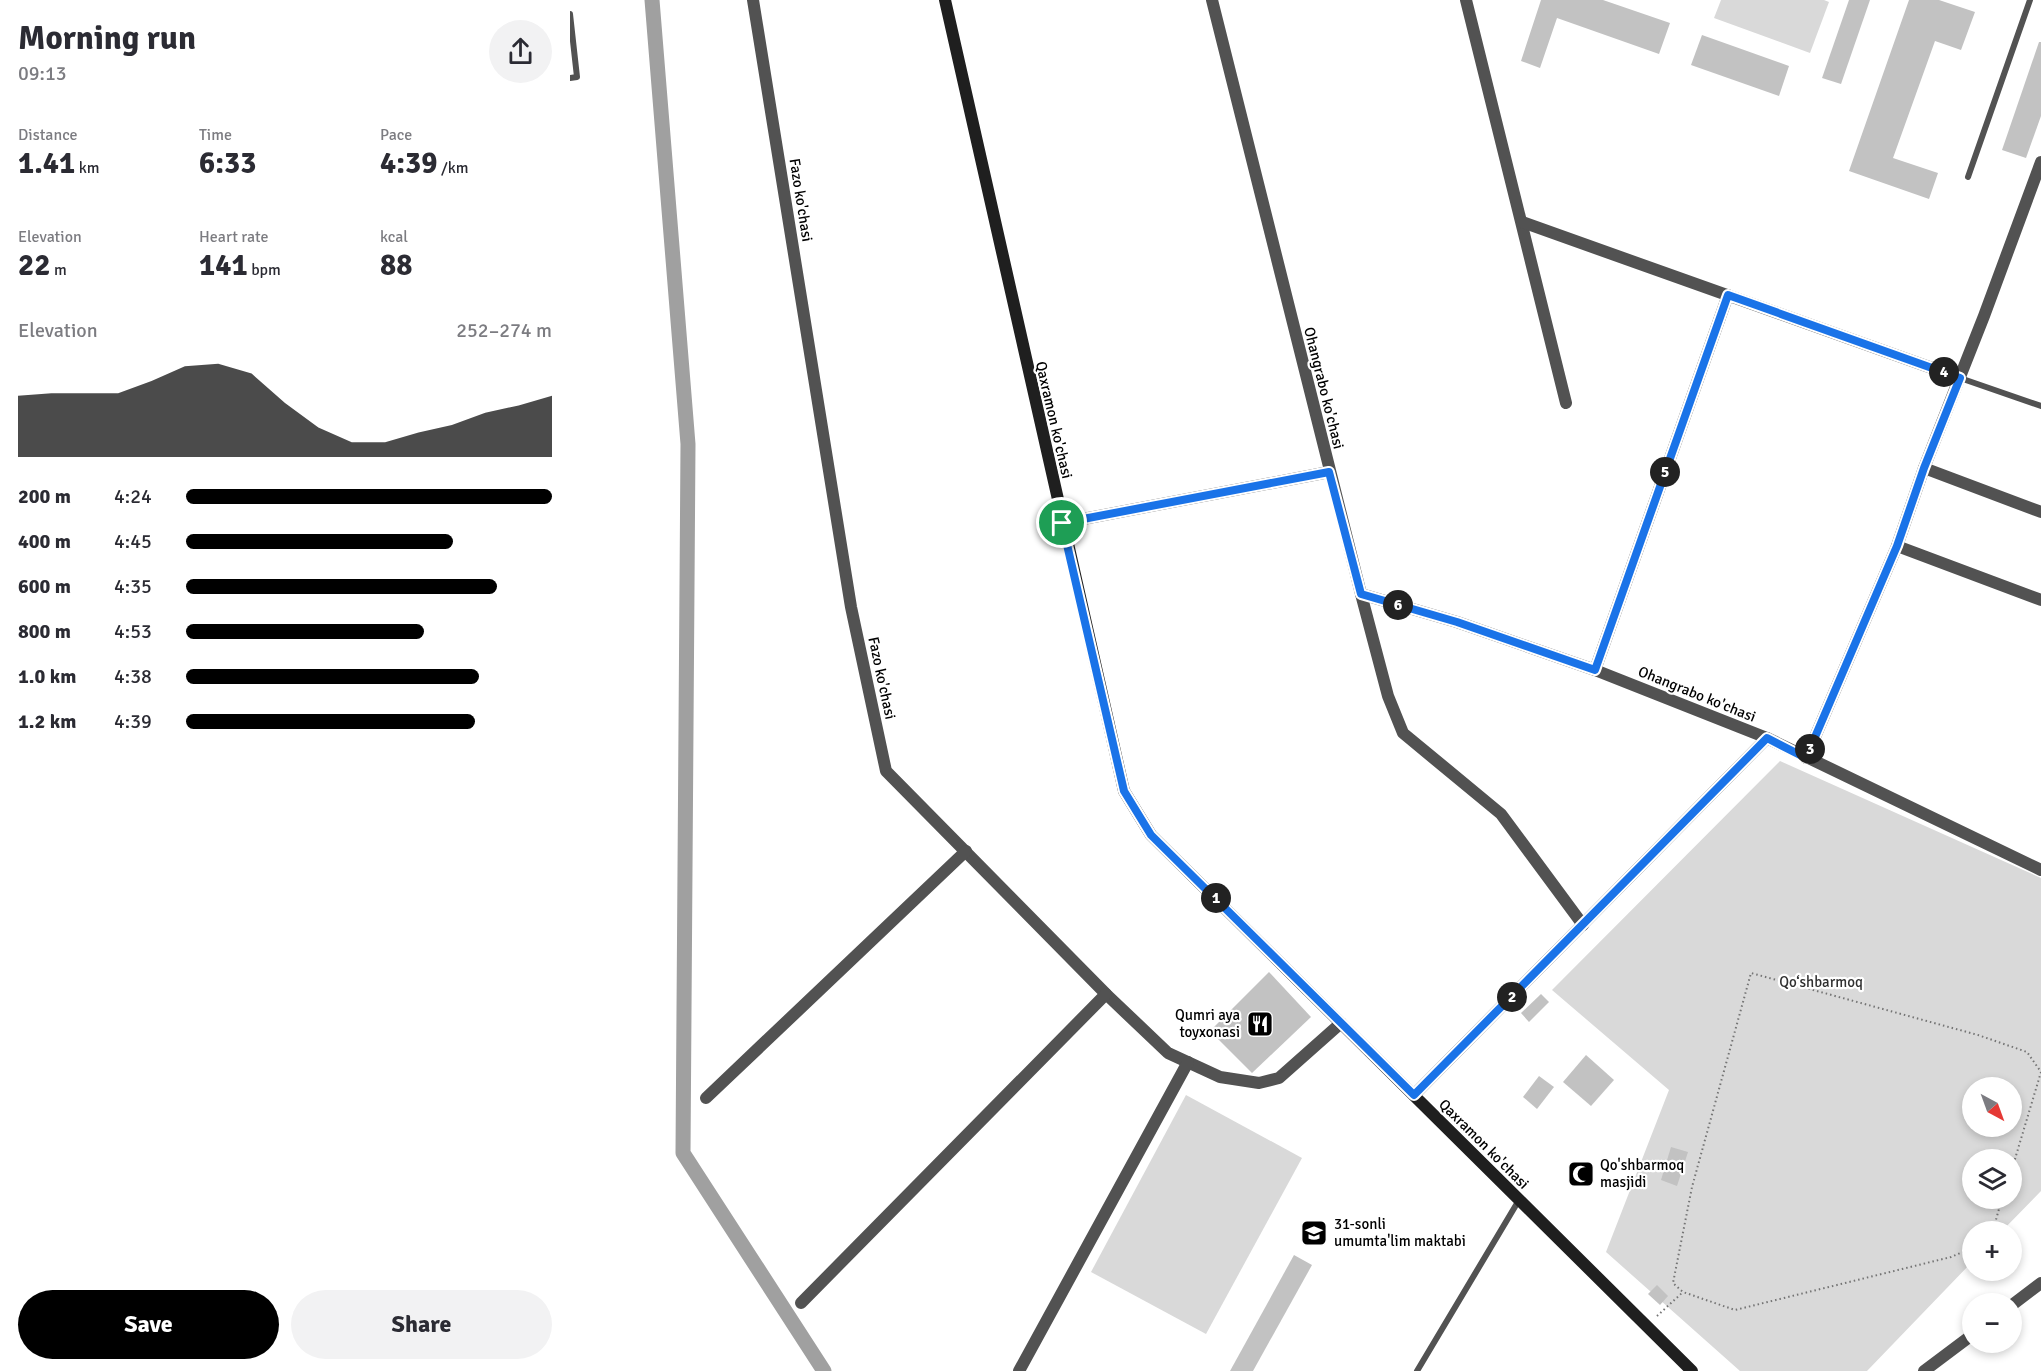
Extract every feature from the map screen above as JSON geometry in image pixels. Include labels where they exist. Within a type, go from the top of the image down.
[{"type":"street","name":"Fazo ko'chasi","points":[[753,0],[851,607],[886,771],[1106,994],[1168,1053],[1220,1077],[1259,1083],[1279,1077],[1341,1023]]},
{"type":"street","name":"Qaxramon ko'chasi","points":[[945,0],[1124,791],[1151,835],[1692,1371]]},
{"type":"street","name":"Ohangrabo ko'chasi","points":[[1212,0],[1361,594],[1457,622],[1595,670],[1767,738],[2041,870]]},
{"type":"street","points":[[1466,0],[1566,403]]},
{"type":"street","points":[[1806,758],[1897,546],[1924,468],[2041,162]]},
{"type":"street","points":[[1522,222],[1960,378]]},
{"type":"street","points":[[1595,670],[1728,295]]},
{"type":"street","points":[[1924,468],[2041,512]]},
{"type":"street","points":[[1062,523],[1329,472]]},
{"type":"street","points":[[1897,546],[2041,600]]},
{"type":"street","points":[[1361,594],[1388,696],[1403,733],[1501,814],[1583,925]]},
{"type":"street","points":[[1414,1095],[1767,738]]},
{"type":"street","points":[[706,1098],[966,851]]},
{"type":"street","points":[[801,1303],[1106,994]]},
{"type":"street","points":[[1019,1371],[1188,1062]]},
{"type":"street","points":[[2022,1297],[2041,1283]]},
{"type":"street","points":[[1924,1371],[1962,1342]]},
{"type":"lane","points":[[1968,177],[2030,0]]},
{"type":"lane","points":[[570,14],[577,77],[570,78]]},
{"type":"lane","points":[[1960,378],[2041,406]]},
{"type":"lane","points":[[1417,1371],[1519,1200]]},
{"type":"path","points":[[1962,1252],[1951,1257],[1735,1310],[1683,1292],[1673,1283],[1692,1187],[1751,973],[1978,1035],[2027,1052],[2041,1072],[2018,1149]]},
{"type":"path","points":[[1646,1326],[1683,1292]]},
{"type":"green space","points":[[1721,0],[1824,0],[1829,2],[1810,53],[1714,18]]},
{"type":"green space","name":"Qo‘shbarmoq","points":[[1780,761],[2041,878],[2041,1191],[2012,1221],[1962,1221],[1962,1272],[1867,1371],[1740,1371],[1606,1252],[1669,1090],[1552,990]]},
{"type":"green space","points":[[1186,1095],[1302,1158],[1206,1334],[1091,1272]]},
{"type":"building","points":[[1541,0],[1603,0],[1670,23],[1659,54],[1557,18],[1540,68],[1521,61]]},
{"type":"building","points":[[1849,0],[1870,0],[1841,84],[1822,78]]},
{"type":"building","points":[[1909,0],[1939,0],[1975,12],[1961,50],[1935,41],[1893,158],[1938,173],[1929,199],[1849,171]]},
{"type":"building","points":[[1702,35],[1789,66],[1779,96],[1691,65]]},
{"type":"building","points":[[2039,42],[2041,42],[2041,116],[2026,158],[2002,150]]},
{"type":"building","name":"Qumri aya toyxonasi","points":[[1269,972],[1311,1017],[1252,1073],[1210,1031]]},
{"type":"building","points":[[1541,994],[1549,1002],[1529,1022],[1521,1013]]},
{"type":"building","points":[[1586,1055],[1614,1080],[1591,1106],[1563,1082]]},
{"type":"building","points":[[1539,1076],[1554,1087],[1537,1109],[1523,1097]]},
{"type":"building","points":[[1671,1147],[1688,1152],[1677,1186],[1661,1180]]},
{"type":"building","points":[[1294,1255],[1312,1265],[1253,1371],[1230,1371]]},
{"type":"building","points":[[1657,1285],[1668,1296],[1660,1305],[1648,1294]]},
{"type":"waterway","points":[[652,0],[688,444],[683,1153],[824,1371]]},
{"type":"place","name":"Qumri aya toyxonasi","points":[[1260,1024]]},
{"type":"place","name":"Qo'shbarmoq masjidi","points":[[1581,1174]]},
{"type":"place","name":"31-sonli umumta'lim maktabi","points":[[1314,1233]]},
{"type":"route","points":[[1728,295],[1960,378],[1924,468],[1897,546],[1806,758],[1767,738],[1414,1095],[1151,835],[1124,791],[1062,523],[1329,472],[1361,594],[1457,622],[1595,670],[1728,295]]}]
